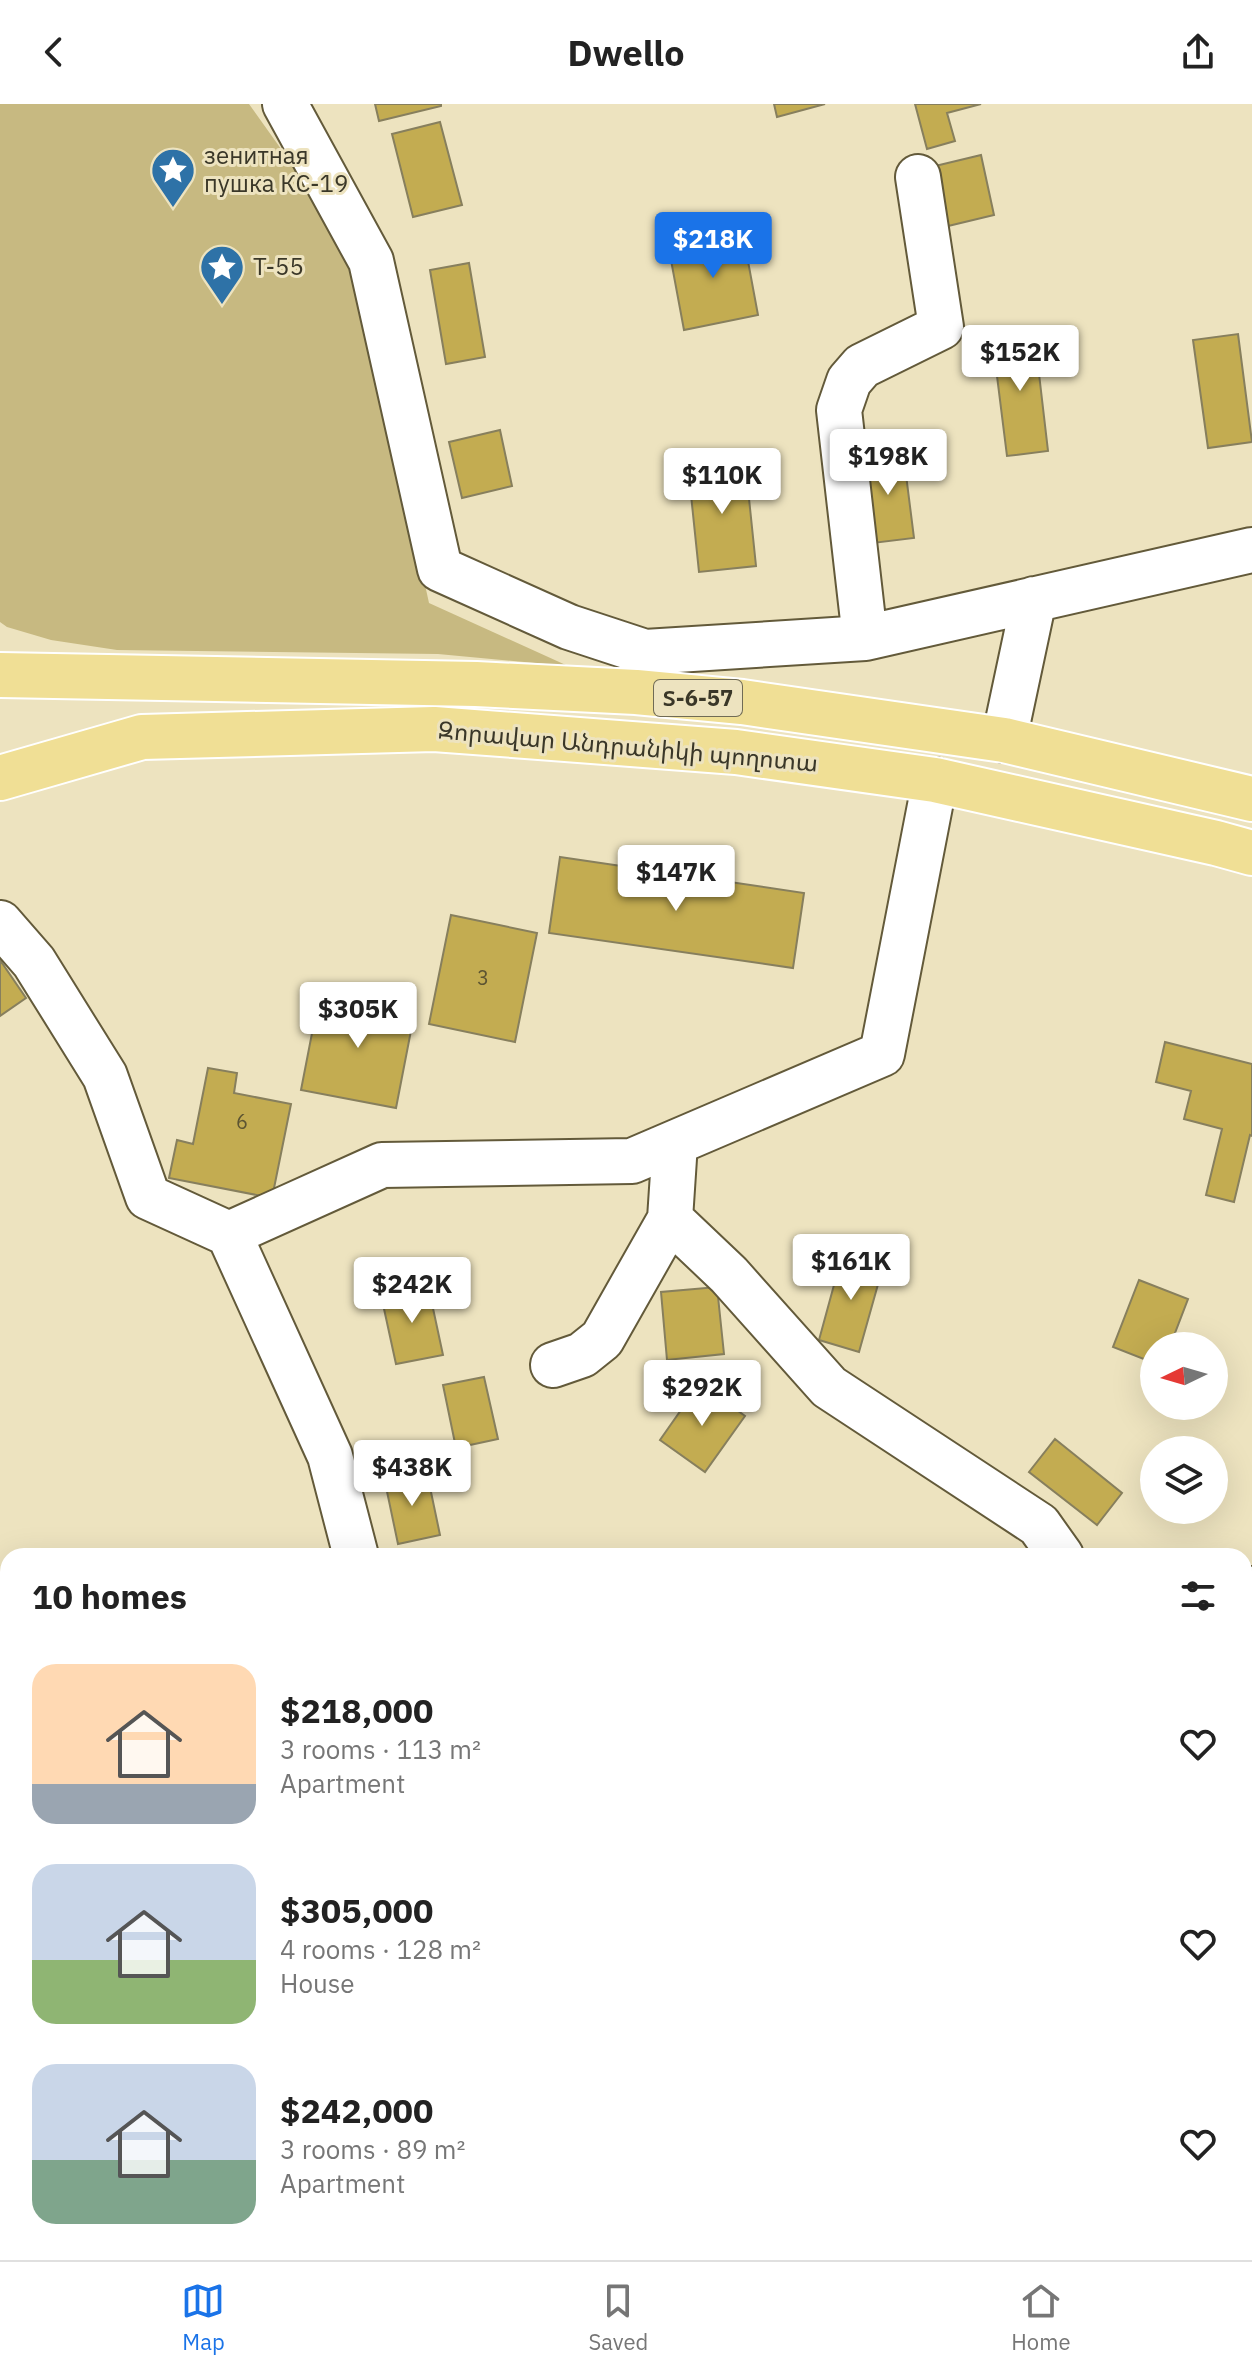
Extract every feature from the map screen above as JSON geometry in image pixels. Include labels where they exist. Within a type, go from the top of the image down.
[{"type":"main road","name":"Զորավար Անդրանիկի պողոտա","points":[[0,675],[476,684],[641,672],[742,702],[1004,740],[1252,799]]},
{"type":"main road","name":"Զորավար Անդրանիկի պողոտա","points":[[0,778],[142,737],[434,729],[736,752],[935,780],[1252,853]]},
{"type":"street","points":[[285,104],[371,261],[440,569],[569,627],[641,672],[865,638],[1252,550]]},
{"type":"street","points":[[865,638],[839,410],[849,381],[862,366],[941,327],[918,177]]},
{"type":"street","points":[[1004,740],[1034,599]]},
{"type":"street","points":[[229,1234],[382,1165],[632,1161],[882,1054],[935,780]]},
{"type":"street","points":[[0,923],[34,962],[105,1076],[148,1197],[229,1234],[330,1456],[354,1548]]},
{"type":"street","points":[[553,1365],[582,1355],[602,1339],[670,1219],[675,1143]]},
{"type":"street","points":[[670,1219],[729,1275],[829,1387],[1039,1525],[1055,1548]]},
{"type":"shaded area","points":[[0,104],[249,104],[351,247],[429,603],[568,666],[438,654],[117,650],[51,640],[0,622]]},
{"type":"building","points":[[375,104],[441,104],[441,106],[379,121]]},
{"type":"building","points":[[774,104],[825,104],[777,117]]},
{"type":"building","points":[[915,104],[981,104],[947,113],[955,141],[927,149]]},
{"type":"building","points":[[440,122],[462,205],[413,217],[392,134]]},
{"type":"building","points":[[981,155],[994,215],[944,227],[931,167]]},
{"type":"building","points":[[742,229],[758,315],[684,330],[668,244]]},
{"type":"building","points":[[469,263],[485,357],[446,364],[430,270]]},
{"type":"building","points":[[1034,331],[1048,451],[1007,456],[992,336]]},
{"type":"building","points":[[1238,334],[1252,442],[1208,448],[1193,340]]},
{"type":"building","points":[[500,430],[512,486],[462,498],[449,442]]},
{"type":"building","points":[[903,451],[914,538],[873,543],[863,456]]},
{"type":"building","points":[[745,460],[756,566],[699,572],[688,466]]},
{"type":"building","points":[[560,857],[804,893],[793,968],[549,933]]},
{"type":"building","points":[[451,915],[537,933],[515,1042],[429,1024]]},
{"type":"building","points":[[0,960],[26,998],[0,1016]]},
{"type":"building","points":[[320,992],[415,1010],[396,1108],[301,1090]]},
{"type":"building","points":[[1165,1042],[1252,1064],[1252,1136],[1234,1202],[1206,1195],[1222,1129],[1184,1119],[1191,1091],[1156,1082]]},
{"type":"building","points":[[208,1068],[237,1073],[234,1093],[291,1104],[272,1198],[169,1178],[177,1140],[193,1144]]},
{"type":"building","points":[[843,1252],[884,1263],[859,1352],[819,1340]]},
{"type":"building","points":[[1139,1280],[1188,1299],[1175,1332],[1140,1332],[1140,1358],[1113,1347]]},
{"type":"building","points":[[428,1285],[443,1355],[396,1364],[381,1295]]},
{"type":"building","points":[[717,1287],[724,1354],[667,1360],[661,1292]]},
{"type":"building","points":[[484,1377],[498,1439],[456,1448],[443,1385]]},
{"type":"building","points":[[700,1383],[745,1416],[705,1472],[660,1440]]},
{"type":"building","points":[[1055,1439],[1122,1493],[1097,1525],[1029,1472]]},
{"type":"building","points":[[427,1473],[440,1535],[398,1544],[385,1482]]},
{"type":"place","name":"зенитная пушка КС-19","points":[[173,209]]},
{"type":"place","name":"T-55","points":[[222,306]]}]
